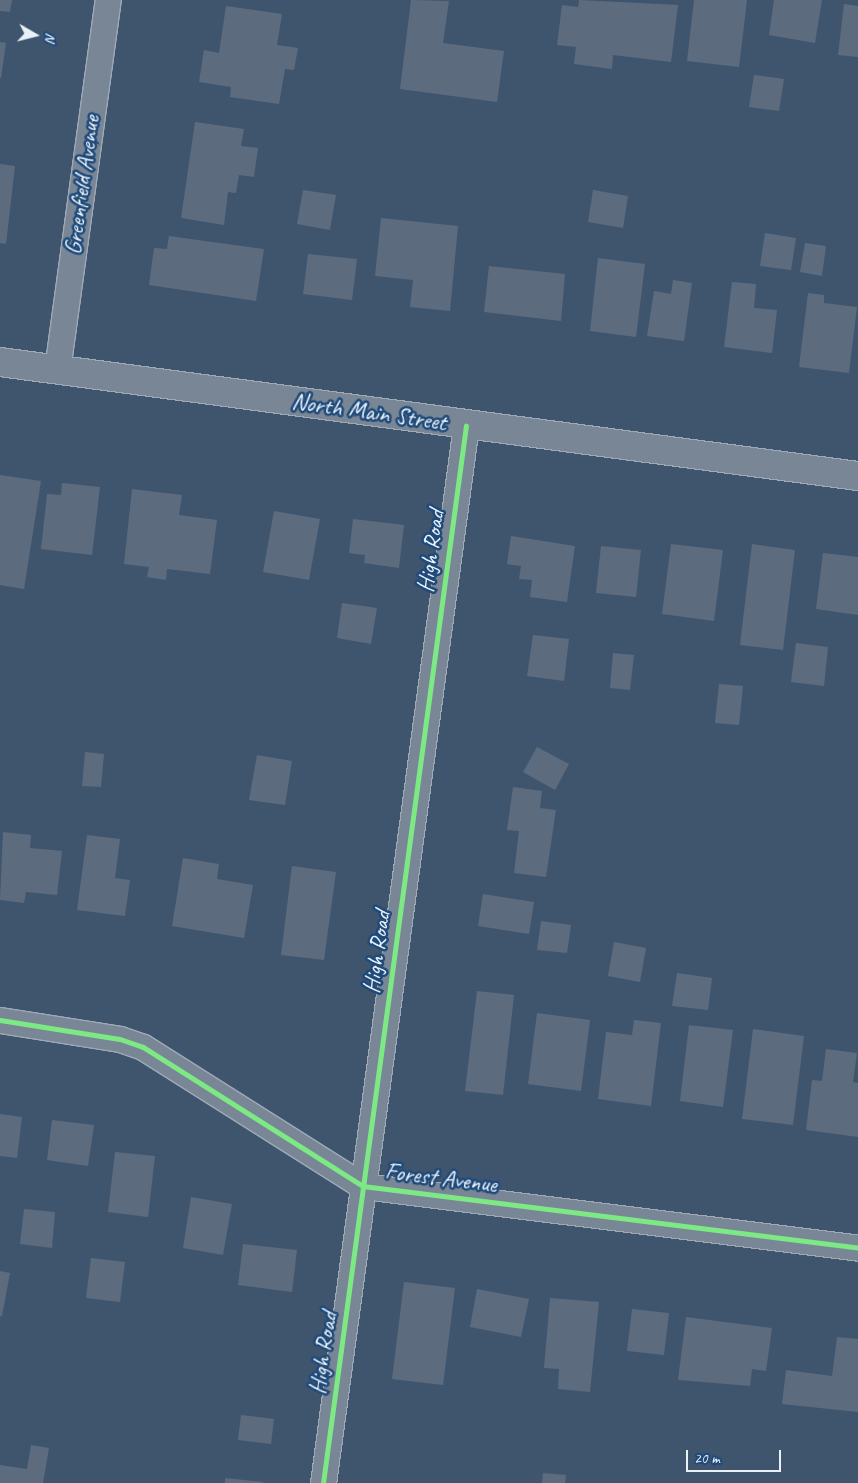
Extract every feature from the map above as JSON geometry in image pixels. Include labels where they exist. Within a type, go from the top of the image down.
[{"type":"street","name":"Greenfield Avenue","points":[[57,370],[108,0]]},
{"type":"street","name":"North Main Street","points":[[0,362],[466,426],[858,476]]},
{"type":"street","name":"High Road","points":[[323,1483],[466,426]]},
{"type":"street","name":"Forest Avenue","points":[[0,1020],[120,1039],[142,1047],[363,1186],[858,1248]]},
{"type":"building","points":[[0,0],[12,0],[10,12],[0,11]]},
{"type":"building","points":[[411,0],[449,1],[443,43],[504,51],[497,102],[400,89]]},
{"type":"building","points":[[579,0],[678,5],[671,62],[613,55],[612,69],[574,64],[576,47],[557,45],[562,5],[578,7]]},
{"type":"building","points":[[694,0],[747,0],[739,67],[687,61]]},
{"type":"building","points":[[774,0],[822,0],[815,43],[769,35]]},
{"type":"building","points":[[844,4],[858,6],[858,57],[838,55]]},
{"type":"building","points":[[226,6],[282,14],[277,45],[298,48],[294,70],[285,69],[279,104],[230,97],[231,87],[199,82],[204,50],[219,53]]},
{"type":"building","points":[[0,42],[6,43],[1,78],[0,78]]},
{"type":"building","points":[[754,75],[784,79],[779,111],[749,107]]},
{"type":"building","points":[[195,122],[244,129],[241,146],[258,148],[254,177],[239,175],[236,193],[228,192],[224,225],[181,218]]},
{"type":"building","points":[[0,164],[15,166],[6,244],[0,243]]},
{"type":"building","points":[[303,190],[336,195],[330,230],[297,224]]},
{"type":"building","points":[[593,190],[628,196],[623,228],[588,222]]},
{"type":"building","points":[[381,218],[458,226],[450,311],[410,307],[413,280],[375,276]]},
{"type":"building","points":[[765,233],[796,238],[791,270],[760,266]]},
{"type":"building","points":[[169,236],[264,249],[256,301],[149,285],[154,248],[167,249]]},
{"type":"building","points":[[805,243],[826,246],[822,276],[800,272]]},
{"type":"building","points":[[308,254],[357,259],[352,300],[303,294]]},
{"type":"building","points":[[598,258],[645,264],[636,337],[590,331]]},
{"type":"building","points":[[489,266],[565,274],[561,321],[484,312]]},
{"type":"building","points":[[673,280],[692,283],[684,341],[647,336],[654,291],[671,294]]},
{"type":"building","points":[[732,282],[756,284],[754,308],[777,310],[772,353],[724,347]]},
{"type":"building","points":[[808,293],[824,295],[824,303],[857,307],[849,373],[799,367]]},
{"type":"building","points":[[0,475],[41,481],[24,589],[0,585]]},
{"type":"building","points":[[62,483],[100,487],[92,555],[41,549],[47,494],[61,495]]},
{"type":"building","points":[[132,489],[182,495],[179,515],[217,520],[210,574],[167,569],[166,580],[147,577],[149,567],[124,564]]},
{"type":"building","points":[[274,511],[320,519],[309,580],[263,572]]},
{"type":"building","points":[[353,519],[404,525],[399,568],[364,563],[365,555],[349,553]]},
{"type":"building","points":[[511,536],[575,546],[567,602],[530,597],[532,580],[519,579],[521,566],[507,564]]},
{"type":"building","points":[[671,544],[723,550],[714,621],[662,614]]},
{"type":"building","points":[[752,544],[795,550],[783,650],[740,645]]},
{"type":"building","points":[[601,546],[641,550],[636,597],[596,593]]},
{"type":"building","points":[[823,553],[858,557],[858,615],[816,609]]},
{"type":"building","points":[[342,603],[377,608],[371,644],[337,638]]},
{"type":"building","points":[[533,635],[569,639],[564,681],[527,676]]},
{"type":"building","points":[[796,643],[828,647],[824,686],[791,682]]},
{"type":"building","points":[[613,653],[634,655],[630,690],[610,688]]},
{"type":"building","points":[[719,684],[743,686],[739,725],[715,723]]},
{"type":"building","points":[[537,747],[569,764],[555,790],[523,772]]},
{"type":"building","points":[[85,752],[104,754],[101,787],[82,786]]},
{"type":"building","points":[[257,755],[292,761],[285,805],[249,800]]},
{"type":"building","points":[[513,787],[542,791],[540,808],[556,810],[546,877],[514,873],[519,831],[507,830]]},
{"type":"building","points":[[3,832],[31,835],[30,848],[62,851],[57,895],[26,892],[24,903],[0,900]]},
{"type":"building","points":[[87,835],[120,839],[115,878],[130,880],[125,916],[77,910]]},
{"type":"building","points":[[183,858],[219,864],[217,879],[253,885],[244,938],[172,926]]},
{"type":"building","points":[[292,866],[336,872],[324,960],[281,955]]},
{"type":"building","points":[[483,894],[534,902],[529,934],[478,926]]},
{"type":"building","points":[[541,921],[571,925],[567,953],[537,950]]},
{"type":"building","points":[[614,942],[646,948],[640,982],[608,976]]},
{"type":"building","points":[[677,973],[712,978],[708,1010],[672,1006]]},
{"type":"building","points":[[477,991],[514,995],[503,1095],[465,1091]]},
{"type":"building","points":[[537,1013],[590,1020],[581,1091],[528,1084]]},
{"type":"building","points":[[634,1020],[661,1023],[651,1106],[598,1099],[606,1032],[632,1035]]},
{"type":"building","points":[[689,1025],[733,1030],[723,1107],[680,1101]]},
{"type":"building","points":[[753,1029],[804,1036],[793,1125],[742,1119]]},
{"type":"building","points":[[826,1049],[857,1053],[853,1082],[858,1083],[858,1137],[806,1130],[812,1080],[822,1081]]},
{"type":"building","points":[[0,1114],[22,1117],[17,1158],[0,1156]]},
{"type":"building","points":[[52,1120],[94,1125],[88,1166],[47,1160]]},
{"type":"building","points":[[115,1152],[155,1156],[148,1217],[108,1212]]},
{"type":"building","points":[[191,1197],[232,1204],[223,1255],[183,1248]]},
{"type":"building","points":[[24,1209],[55,1212],[52,1248],[20,1244]]},
{"type":"building","points":[[243,1244],[297,1250],[292,1292],[238,1285]]},
{"type":"building","points":[[91,1258],[125,1262],[120,1302],[86,1298]]},
{"type":"building","points":[[0,1271],[10,1273],[2,1316],[0,1316]]},
{"type":"building","points":[[404,1282],[455,1288],[443,1385],[392,1379]]},
{"type":"building","points":[[477,1289],[529,1299],[521,1337],[470,1327]]},
{"type":"building","points":[[550,1298],[599,1302],[590,1392],[558,1389],[559,1369],[544,1368]]},
{"type":"building","points":[[632,1309],[669,1313],[664,1355],[627,1351]]},
{"type":"building","points":[[686,1317],[772,1328],[766,1371],[752,1369],[750,1386],[678,1380]]},
{"type":"building","points":[[837,1337],[858,1339],[858,1412],[782,1404],[786,1370],[832,1376]]},
{"type":"building","points":[[241,1415],[274,1419],[271,1444],[238,1440]]},
{"type":"building","points":[[31,1445],[49,1448],[43,1483],[0,1483],[0,1465],[27,1469]]},
{"type":"building","points":[[543,1473],[566,1475],[565,1483],[542,1483]]},
{"type":"building","points":[[225,1478],[263,1482],[263,1483],[225,1483]]},
{"type":"cycle path","points":[[323,1483],[466,426]]},
{"type":"cycle path","points":[[0,1020],[120,1039],[143,1047],[363,1186],[858,1248]]}]
